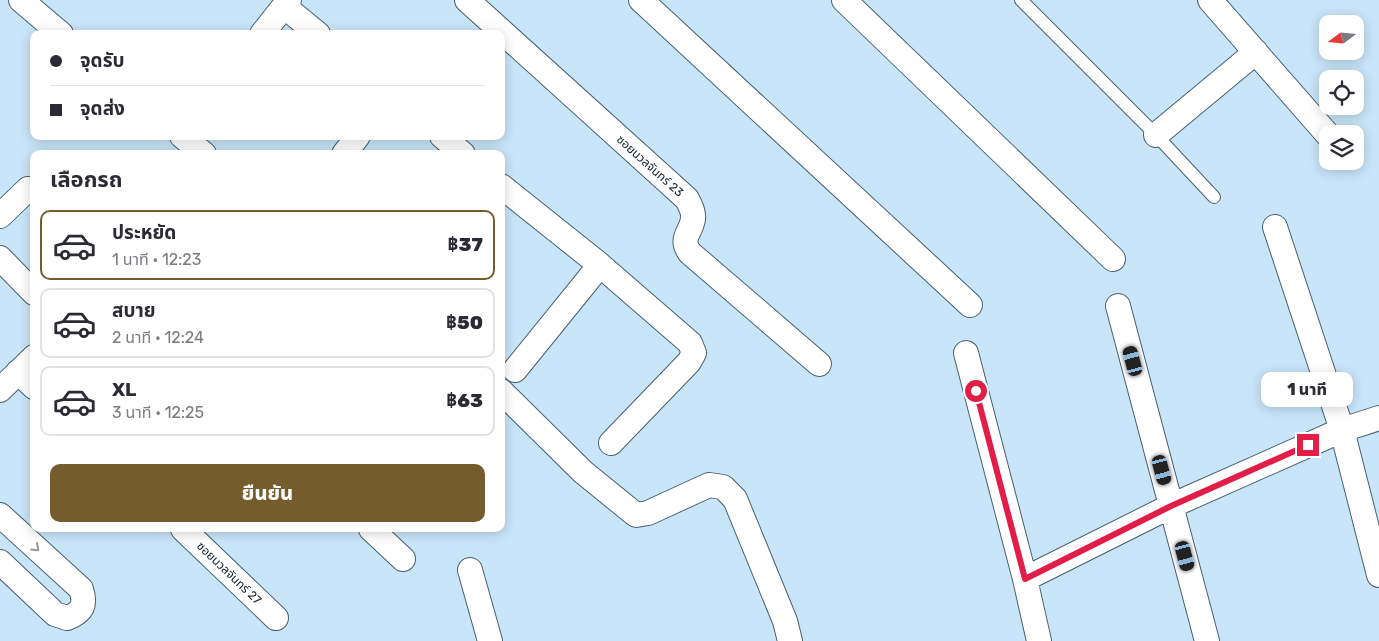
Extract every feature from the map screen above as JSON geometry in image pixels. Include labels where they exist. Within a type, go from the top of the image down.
[{"type":"street","points":[[21,0],[56,30]]},
{"type":"street","name":"ซอยนวลจันทร์ 23","points":[[467,0],[500,30]]},
{"type":"street","points":[[641,0],[970,305]]},
{"type":"street","points":[[844,0],[1113,259]]},
{"type":"street","points":[[1210,0],[1319,125]]},
{"type":"street","points":[[265,30],[287,4],[314,30]]},
{"type":"street","name":"ซอยนวลจันทร์ 23","points":[[505,35],[687,200],[692,209],[693,219],[685,239],[686,247],[690,253],[819,364]]},
{"type":"street","points":[[1156,135],[1256,52]]},
{"type":"street","points":[[187,140],[199,150]]},
{"type":"street","points":[[347,150],[355,140]]},
{"type":"street","points":[[447,140],[458,150]]},
{"type":"street","points":[[0,216],[28,189]]},
{"type":"street","points":[[505,189],[600,265],[690,343],[694,353],[689,362],[611,443]]},
{"type":"street","points":[[1276,227],[1342,430],[1379,574]]},
{"type":"street","points":[[0,258],[30,288]]},
{"type":"street","points":[[515,370],[600,265]]},
{"type":"street","points":[[1118,306],[1207,641]]},
{"type":"street","points":[[966,353],[1040,641]]},
{"type":"street","points":[[0,390],[29,372]]},
{"type":"street","points":[[505,395],[583,472],[636,515],[648,512],[709,486],[723,487],[735,499],[785,621],[790,641]]},
{"type":"street","points":[[1025,579],[1171,506],[1342,430],[1379,418]]},
{"type":"street","points":[[0,515],[81,589],[84,599],[83,607],[67,618],[55,614],[0,562]]},
{"type":"street","name":"ซอยนวลจันทร์ 27","points":[[186,532],[276,618]]},
{"type":"street","points":[[374,532],[403,559]]},
{"type":"street","points":[[470,570],[490,641]]},
{"type":"lane","points":[[1021,0],[1156,135],[1214,197]]},
{"type":"route","points":[[976,391],[1025,579],[1171,506],[1308,445]]}]
